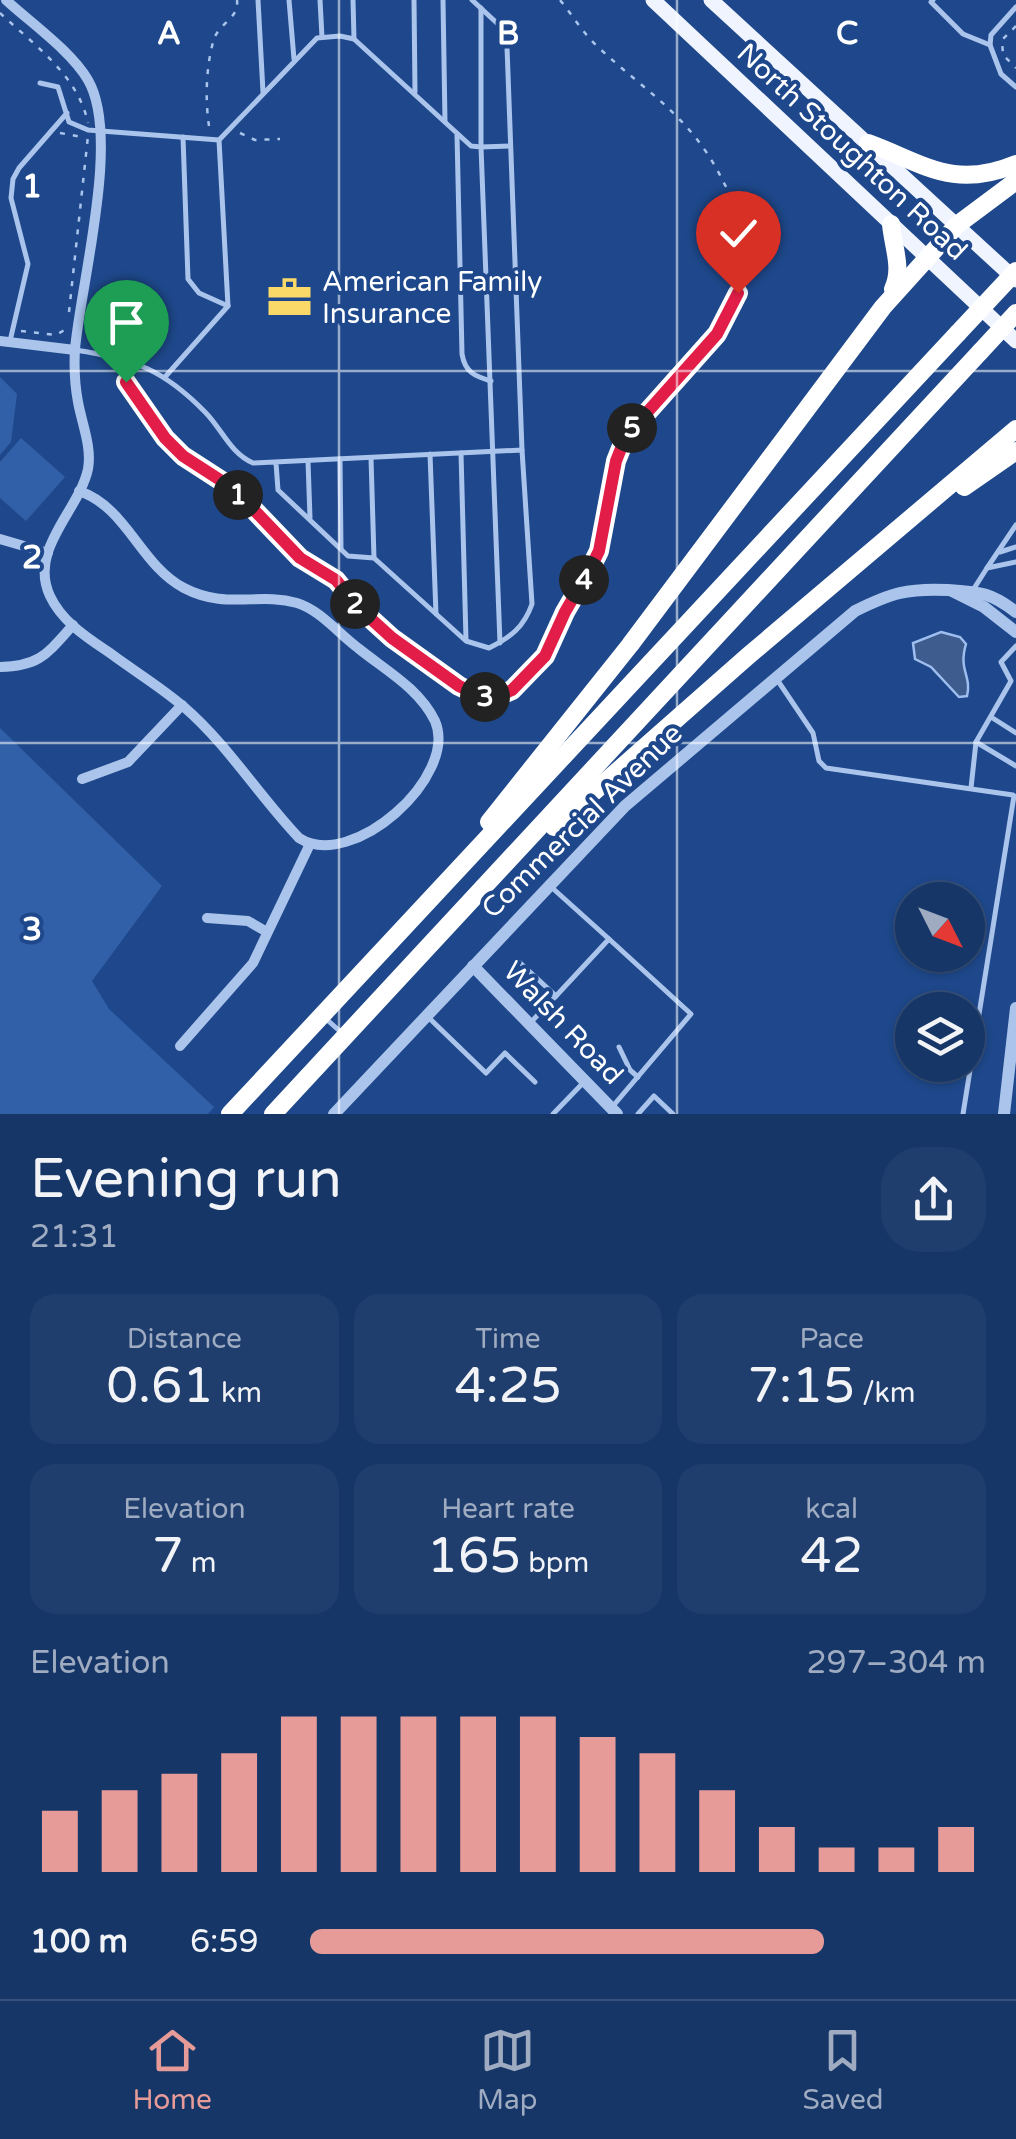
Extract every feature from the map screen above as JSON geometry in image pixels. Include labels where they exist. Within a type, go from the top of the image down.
[{"type":"highway","points":[[868,143],[944,174],[990,175],[1016,164]]},
{"type":"highway","points":[[398,936],[557,740],[884,307],[957,225],[1016,181]]},
{"type":"highway","points":[[884,307],[899,270],[891,224]]},
{"type":"highway","points":[[230,1114],[1016,271]]},
{"type":"highway","points":[[273,1114],[1016,313]]},
{"type":"highway","points":[[394,984],[574,808],[1016,429]]},
{"type":"highway","points":[[886,542],[1016,451]]},
{"type":"main road","name":"North Stoughton Road","points":[[653,0],[1016,341]]},
{"type":"main road","name":"North Stoughton Road","points":[[711,0],[1016,280]]},
{"type":"main road","points":[[726,0],[804,86]]},
{"type":"street","points":[[6,0],[87,78],[100,108],[87,274],[75,350],[76,393],[89,456],[79,491],[48,554],[46,578],[50,596],[73,626],[182,705],[236,762],[286,824],[310,844],[334,846],[384,824],[432,770],[439,734],[423,702],[305,606],[290,602],[225,601],[184,588],[160,570],[112,511],[79,491]]},
{"type":"street","points":[[5,342],[75,350]]},
{"type":"street","points":[[0,540],[48,554]]},
{"type":"street","name":"Commercial Avenue","points":[[334,1114],[624,806],[855,611],[906,590],[973,590],[992,596],[1016,612]]},
{"type":"street","points":[[950,590],[984,607],[1016,632]]},
{"type":"street","points":[[0,667],[30,666],[73,626]]},
{"type":"street","points":[[82,779],[128,762],[182,705]]},
{"type":"street","points":[[180,1046],[244,974],[310,844]]},
{"type":"street","points":[[207,918],[248,922],[268,932]]},
{"type":"street","name":"Walsh Road","points":[[473,966],[614,1111]]},
{"type":"street","points":[[1004,1114],[1012,1087],[1016,1008]]},
{"type":"lane","points":[[18,11],[28,0]]},
{"type":"lane","points":[[258,0],[263,92]]},
{"type":"lane","points":[[290,0],[294,59]]},
{"type":"lane","points":[[320,0],[322,37]]},
{"type":"lane","points":[[353,0],[354,40]]},
{"type":"lane","points":[[414,0],[415,94]]},
{"type":"lane","points":[[443,0],[445,122]]},
{"type":"lane","points":[[276,462],[278,490],[348,556],[374,558],[466,642],[489,648],[526,622],[532,604],[506,47],[499,24],[472,0]]},
{"type":"lane","points":[[933,0],[963,34],[990,45]]},
{"type":"lane","points":[[480,8],[481,147],[500,642]]},
{"type":"lane","points":[[1016,8],[991,35],[990,45],[1001,74],[1016,86]]},
{"type":"lane","points":[[165,377],[228,306],[218,140],[294,59],[322,37],[354,40],[471,146],[510,146]]},
{"type":"lane","points":[[40,83],[58,88],[72,125],[88,134],[218,140]]},
{"type":"lane","points":[[5,342],[13,329],[28,264],[10,198],[14,180],[18,168],[66,113]]},
{"type":"lane","points":[[457,133],[462,354],[470,373],[490,381]]},
{"type":"lane","points":[[183,137],[188,278],[199,293],[228,306]]},
{"type":"lane","points":[[75,350],[139,362],[165,377],[206,413],[238,454],[253,463],[522,450]]},
{"type":"lane","points":[[462,453],[466,642]]},
{"type":"lane","points":[[430,454],[436,614]]},
{"type":"lane","points":[[371,458],[374,558]]},
{"type":"lane","points":[[340,459],[341,549]]},
{"type":"lane","points":[[308,461],[310,520]]},
{"type":"lane","points":[[973,590],[1016,525]]},
{"type":"lane","points":[[997,553],[1016,547]]},
{"type":"lane","points":[[987,568],[1016,562]]},
{"type":"lane","points":[[971,788],[976,742],[1011,681],[1001,662],[1016,646]]},
{"type":"lane","points":[[776,677],[813,733],[818,760],[826,768],[1015,796],[963,1114]]},
{"type":"lane","points":[[991,717],[1016,732],[1011,739]]},
{"type":"lane","points":[[1000,732],[1004,725]]},
{"type":"lane","points":[[976,742],[1014,762]]},
{"type":"lane","points":[[548,885],[691,1014],[614,1111]]},
{"type":"lane","points":[[530,1024],[608,939]]},
{"type":"lane","points":[[518,960],[556,996]]},
{"type":"lane","points":[[426,1015],[486,1072],[505,1053],[535,1082]]},
{"type":"lane","points":[[323,1016],[345,1036]]},
{"type":"lane","points":[[619,1048],[638,1077]]},
{"type":"lane","points":[[553,1114],[585,1081]]},
{"type":"lane","points":[[638,1114],[654,1096],[674,1114]]},
{"type":"path","points":[[209,126],[209,70],[215,36],[233,18],[238,7],[236,0]]},
{"type":"path","points":[[125,359],[126,382],[165,438],[197,467],[234,489],[300,558],[336,580],[392,638],[415,657],[480,696],[494,698],[512,690],[545,656],[599,551],[616,461],[626,436],[717,334],[738,293],[742,269],[743,240],[737,208],[702,143],[687,123],[586,36],[560,0]]},
{"type":"path","points":[[0,13],[71,81],[83,104],[88,134],[66,329],[56,334],[13,329]]},
{"type":"path","points":[[1016,26],[1002,40],[1003,55],[1016,68]]},
{"type":"path","points":[[58,132],[88,134]]},
{"type":"path","points":[[240,133],[255,140],[280,139]]},
{"type":"shaded area","points":[[0,377],[17,394],[11,442],[0,455]]},
{"type":"shaded area","points":[[21,438],[65,477],[26,521],[0,498],[0,462]]},
{"type":"shaded area","points":[[941,632],[960,637],[966,644],[963,661],[967,696],[959,697],[931,667],[915,659],[913,643]]},
{"type":"shaded area","points":[[0,728],[162,886],[92,981],[109,1009],[214,1107],[208,1114],[0,1114]]},
{"type":"place","name":"American Family Insurance","points":[[289,298]]},
{"type":"route","points":[[126,382],[165,438],[183,456],[234,489],[283,542],[300,558],[336,580],[392,638],[459,686],[494,698],[512,690],[545,656],[590,569],[599,551],[616,461],[626,436],[717,334],[738,293]]}]
